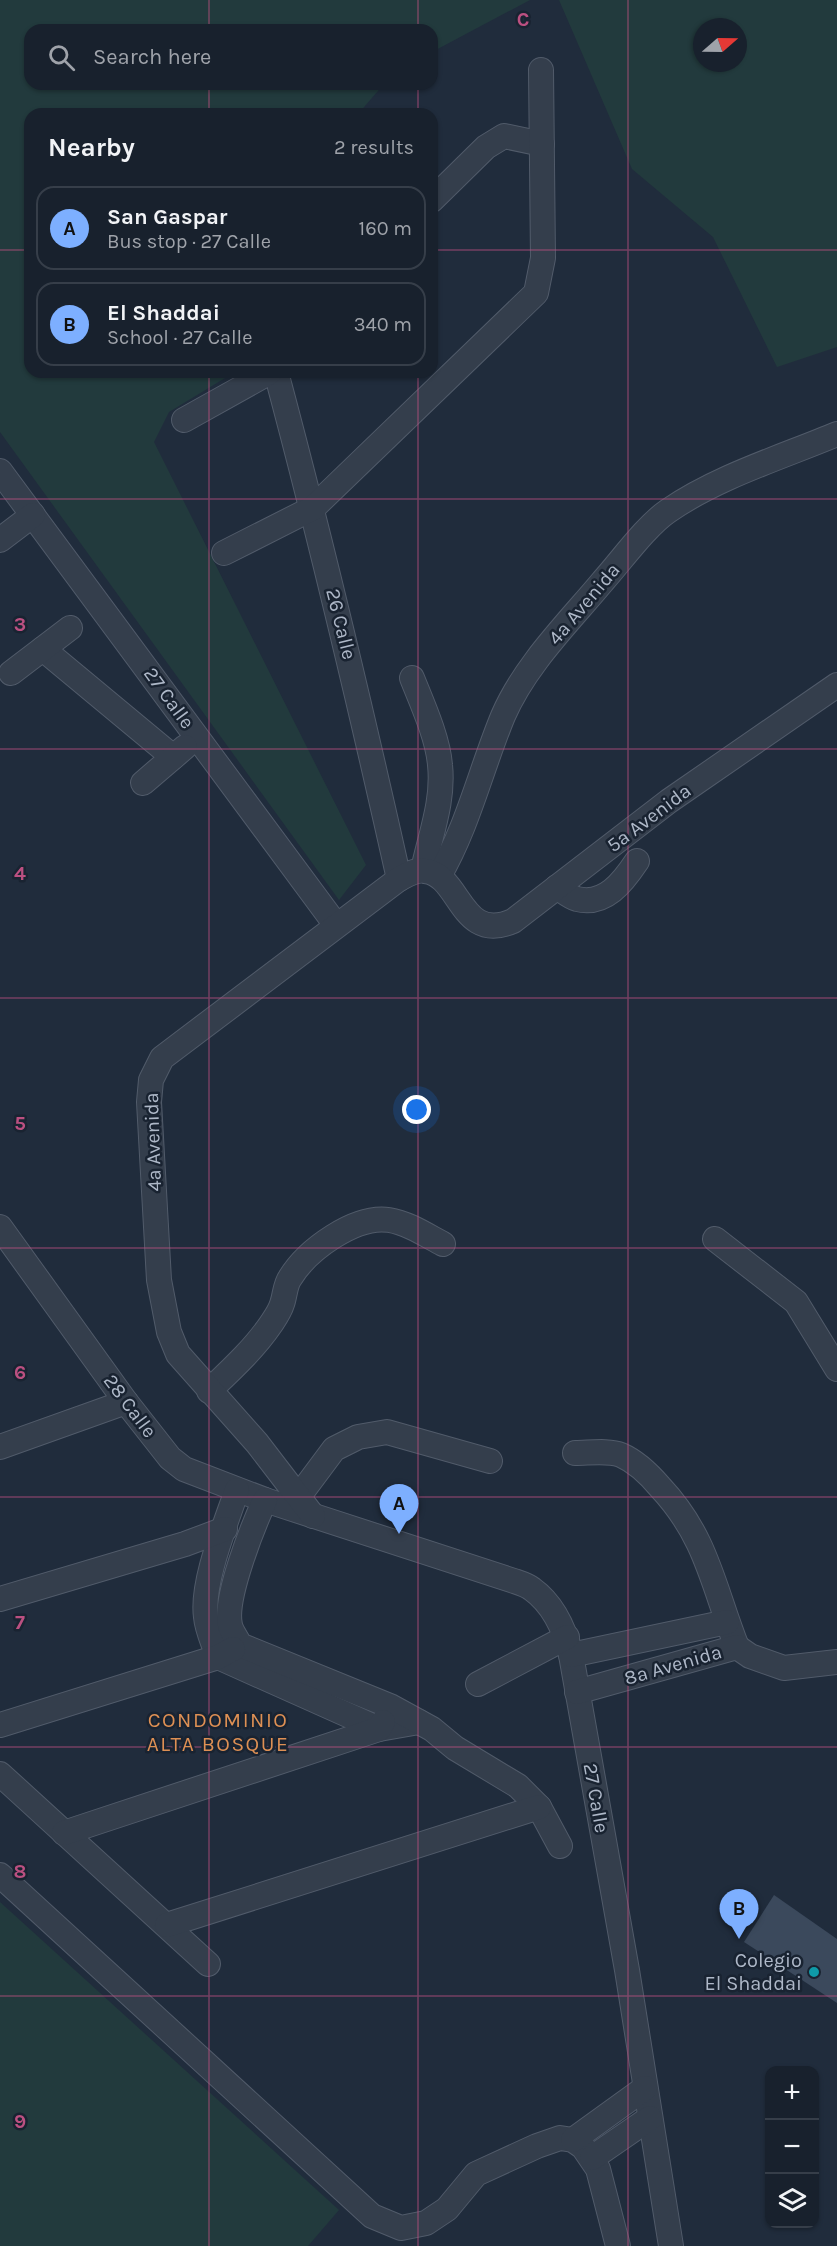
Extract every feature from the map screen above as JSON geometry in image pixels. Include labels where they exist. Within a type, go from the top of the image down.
[{"type":"street","points":[[224,553],[313,508],[536,293],[543,258],[541,70]]},
{"type":"street","points":[[438,194],[486,147],[504,136],[542,144]]},
{"type":"street","points":[[184,420],[259,378]]},
{"type":"street","name":"26 Calle","points":[[278,378],[313,508],[399,879]]},
{"type":"street","name":"4a Avenida","points":[[313,1516],[257,1443],[178,1354],[169,1332],[159,1280],[149,1101],[151,1080],[162,1058],[336,925],[399,879],[431,873],[453,850],[503,716],[520,684],[538,659],[632,547],[667,512],[716,484],[837,434]]},
{"type":"street","name":"27 Calle","points":[[0,471],[336,925]]},
{"type":"street","points":[[0,540],[33,515]]},
{"type":"street","points":[[11,673],[70,628]]},
{"type":"street","points":[[43,649],[173,757]]},
{"type":"street","points":[[412,678],[427,714],[440,765],[431,873]]},
{"type":"street","name":"5a Avenida","points":[[431,873],[477,921],[498,925],[517,918],[669,801],[837,685]]},
{"type":"street","points":[[143,783],[198,736]]},
{"type":"street","points":[[556,887],[576,899],[597,900],[622,883],[637,861]]},
{"type":"street","points":[[209,1391],[257,1342],[272,1323],[282,1305],[289,1279],[308,1256],[329,1239],[359,1222],[387,1219],[416,1229],[443,1244]]},
{"type":"street","name":"28 Calle","points":[[0,1227],[126,1402],[170,1458],[184,1469],[313,1516]]},
{"type":"street","points":[[715,1239],[796,1302],[837,1370]]},
{"type":"street","points":[[0,1447],[126,1402]]},
{"type":"street","points":[[299,1496],[334,1449],[358,1437],[387,1432],[490,1461]]},
{"type":"street","points":[[575,1453],[619,1454],[636,1463],[675,1503],[689,1522],[700,1543],[736,1647]]},
{"type":"street","points":[[237,1490],[209,1580],[206,1616],[218,1657],[379,1729]]},
{"type":"street","points":[[265,1500],[246,1547],[229,1610],[230,1625],[240,1645],[390,1706],[432,1729],[455,1748],[518,1786],[539,1807],[560,1846]]},
{"type":"street","name":"27 Calle","points":[[313,1516],[514,1581],[532,1589],[558,1619],[569,1646],[627,1970],[671,2246]]},
{"type":"street","points":[[0,1599],[184,1544],[225,1529]]},
{"type":"street","name":"8a Avenida","points":[[478,1684],[569,1646],[727,1622]]},
{"type":"street","points":[[0,1725],[218,1657],[240,1645]]},
{"type":"street","name":"8a Avenida","points":[[577,1692],[736,1647],[750,1656],[784,1668],[837,1662]]},
{"type":"street","points":[[379,1729],[390,1706]]},
{"type":"street","points":[[64,1833],[379,1729],[419,1722]]},
{"type":"street","points":[[0,1774],[167,1924],[208,1964]]},
{"type":"street","points":[[167,1924],[539,1807]]},
{"type":"street","points":[[0,1875],[372,2216],[401,2228],[426,2223],[447,2209],[476,2174],[560,2138],[573,2140],[592,2158],[603,2183],[618,2246]]},
{"type":"street","points":[[573,2140],[645,2088]]},
{"type":"street","points":[[592,2158],[650,2118]]},
{"type":"green space","points":[[0,0],[530,0],[438,49],[438,24],[24,24],[24,90],[379,90],[363,108],[24,108],[24,378],[225,378],[169,412],[154,442],[366,865],[339,900],[0,432]]},
{"type":"green space","points":[[559,0],[837,0],[837,347],[777,367],[713,237],[632,169]]},
{"type":"green space","points":[[0,1902],[339,2210],[308,2246],[0,2246]]},
{"type":"building","name":"Colegio El Shaddai","points":[[774,1895],[837,1939],[837,2003],[744,1942]]},
{"type":"place","name":"San Gaspar","points":[[399,1534]]},
{"type":"place","name":"El Shaddai","points":[[739,1939]]},
{"type":"place","name":"Colegio El Shaddai","points":[[814,1972]]},
{"type":"district","name":"CONDOMINIO ALTA BOSQUE","points":[[218,1732]]}]
